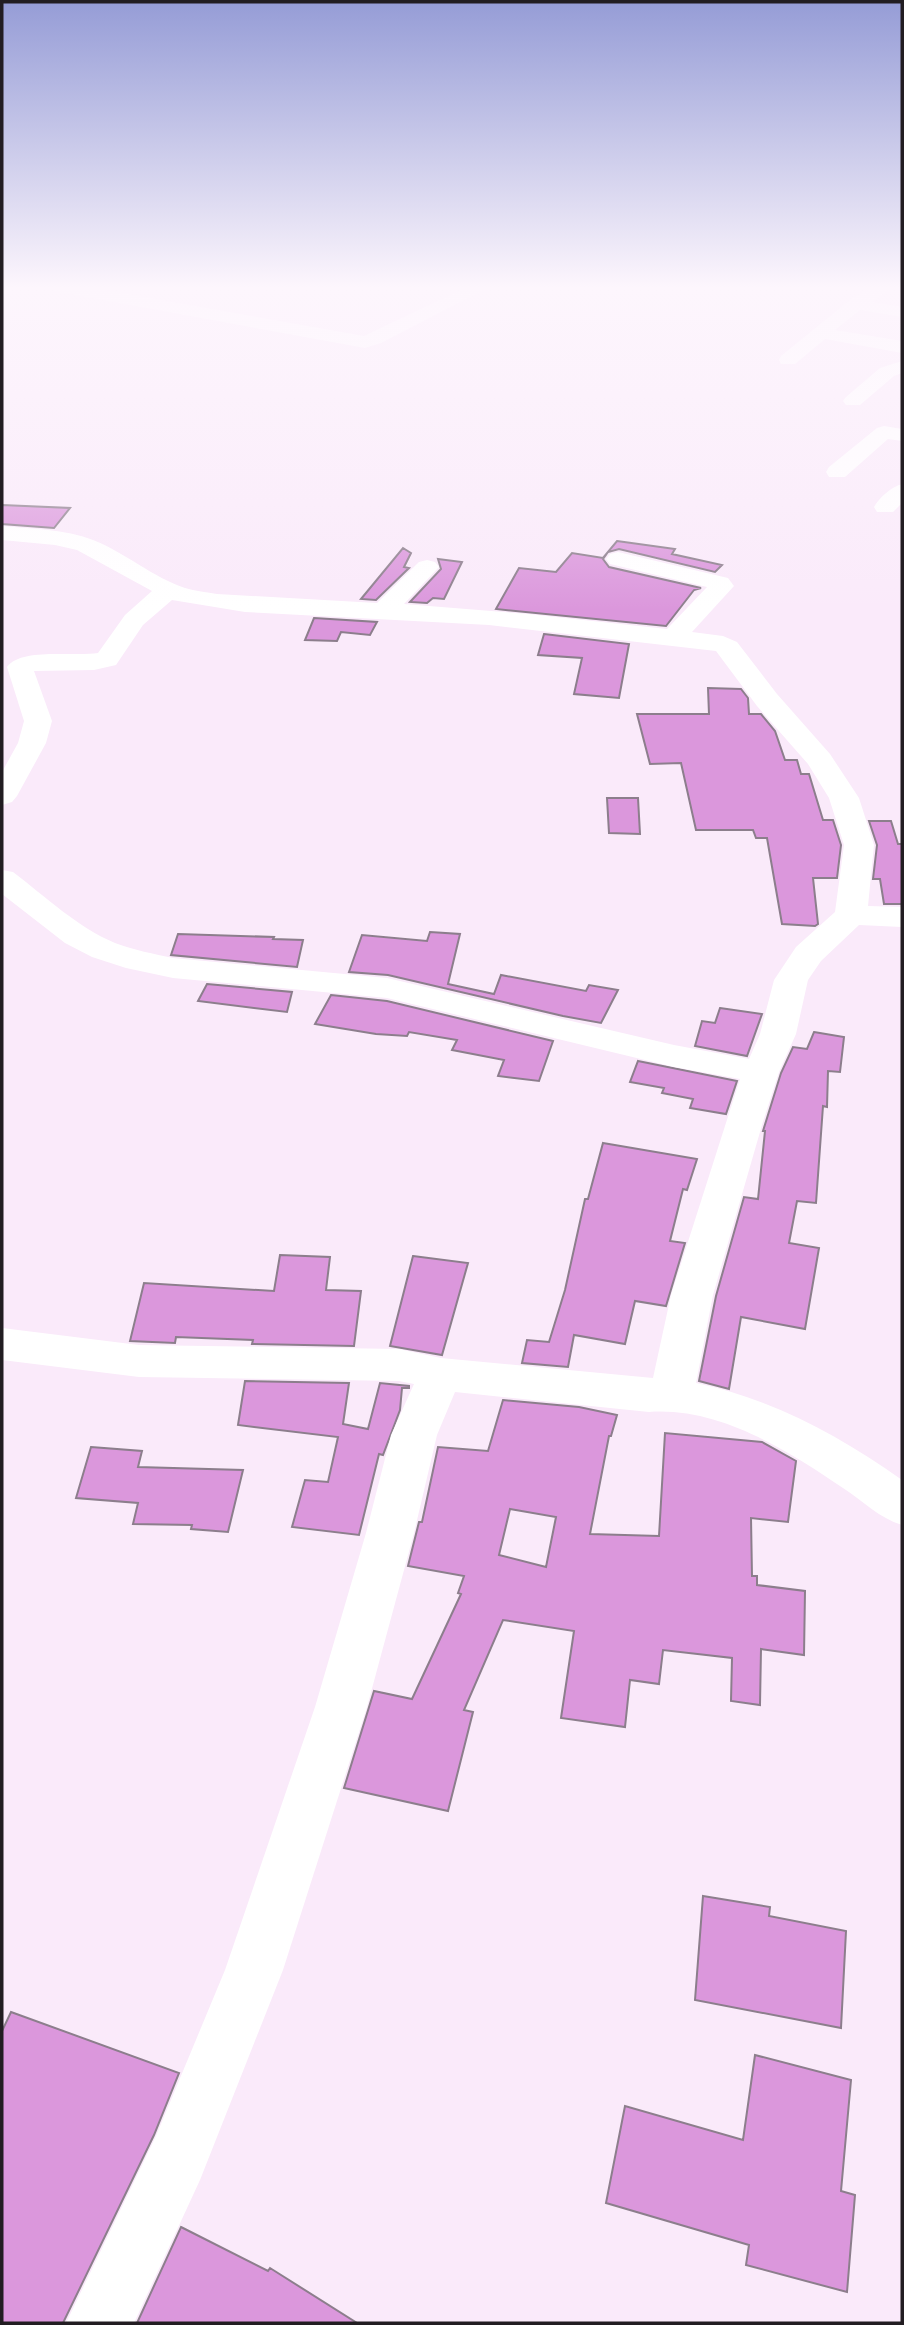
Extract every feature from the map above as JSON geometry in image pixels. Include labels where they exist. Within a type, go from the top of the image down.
[{"type":"street","points":[[861,394],[853,401],[878,406]]},
{"type":"street","points":[[837,472],[884,432],[902,435]]},
{"type":"street","points":[[885,507],[902,491]]},
{"type":"street","points":[[2,533],[85,545],[168,590],[188,596],[235,603],[384,610],[512,620],[723,644],[767,700],[820,760],[845,798],[859,845],[851,915],[798,965],[791,981],[778,1034],[761,1072],[692,1295],[674,1385],[666,1394]]},
{"type":"street","points":[[618,559],[719,583],[722,586],[674,637]]},
{"type":"street","points":[[384,610],[428,567]]},
{"type":"street","points":[[2,796],[36,737],[39,726],[37,712],[20,667],[32,663],[94,662],[107,659],[134,620],[168,590]]},
{"type":"street","points":[[2,879],[62,926],[103,950],[139,960],[173,968],[387,988],[623,1045],[761,1072]]},
{"type":"street","points":[[851,915],[902,917]]},
{"type":"street","points":[[2,1344],[139,1360],[399,1365],[440,1374],[649,1395],[666,1394],[709,1403],[763,1420],[824,1453],[902,1506]]},
{"type":"street","points":[[99,2323],[178,2158],[254,1970],[341,1707],[390,1533],[414,1435],[440,1374]]},
{"type":"building","points":[[2,505],[70,508],[54,528],[2,524]]},
{"type":"building","points":[[617,541],[675,549],[672,554],[722,565],[715,572],[619,549],[608,552],[603,559],[609,567],[701,588],[694,590],[666,626],[496,609],[519,568],[556,572],[572,553],[603,558]]},
{"type":"building","points":[[403,548],[411,553],[404,567],[409,568],[376,600],[361,599]]},
{"type":"building","points":[[438,559],[462,562],[444,599],[433,598],[427,603],[410,602],[441,569]]},
{"type":"building","points":[[314,618],[377,622],[370,635],[341,632],[337,641],[305,640]]},
{"type":"building","points":[[544,634],[629,644],[619,698],[574,694],[582,658],[538,655]]},
{"type":"building","points":[[708,688],[741,689],[748,698],[749,714],[761,714],[775,731],[785,760],[797,760],[801,774],[809,774],[823,820],[833,820],[841,845],[837,878],[813,878],[818,924],[815,926],[782,924],[767,838],[756,838],[753,830],[696,830],[681,763],[650,764],[637,714],[709,714]]},
{"type":"building","points":[[607,798],[638,798],[640,834],[609,833]]},
{"type":"building","points":[[869,821],[891,821],[898,844],[902,844],[902,904],[884,904],[880,879],[873,879],[877,845]]},
{"type":"building","points":[[430,932],[460,934],[448,984],[494,994],[501,975],[586,991],[589,985],[618,990],[601,1023],[388,975],[349,972],[362,935],[427,941]]},
{"type":"building","points":[[178,934],[303,940],[297,967],[171,955]]},
{"type":"building","points":[[207,984],[292,992],[287,1012],[198,1001]]},
{"type":"building","points":[[331,995],[387,1001],[553,1041],[539,1081],[498,1076],[504,1060],[452,1050],[457,1040],[409,1032],[407,1036],[376,1034],[315,1024]]},
{"type":"building","points":[[720,1008],[762,1014],[747,1056],[695,1046],[702,1021],[715,1023]]},
{"type":"building","points":[[814,1032],[844,1037],[840,1072],[828,1071],[827,1107],[823,1106],[816,1203],[797,1201],[789,1243],[819,1248],[805,1329],[741,1317],[729,1389],[699,1381],[716,1296],[744,1197],[758,1199],[763,1131],[781,1073],[793,1047],[807,1049]]},
{"type":"building","points":[[638,1061],[737,1081],[726,1114],[690,1108],[693,1099],[662,1093],[664,1088],[630,1082]]},
{"type":"building","points":[[603,1143],[697,1159],[687,1190],[683,1189],[670,1241],[685,1243],[666,1306],[635,1301],[625,1344],[574,1335],[568,1367],[522,1363],[527,1340],[549,1342],[565,1290],[585,1199],[588,1199]]},
{"type":"building","points":[[280,1255],[330,1257],[326,1290],[361,1291],[354,1346],[252,1344],[253,1340],[176,1337],[175,1343],[130,1341],[144,1283],[274,1291]]},
{"type":"building","points":[[413,1256],[468,1263],[442,1355],[390,1346]]},
{"type":"building","points":[[245,1381],[349,1383],[343,1424],[368,1429],[380,1383],[409,1386],[402,1388],[400,1410],[383,1455],[379,1454],[359,1535],[292,1527],[305,1480],[328,1482],[338,1437],[238,1425]]},
{"type":"building","points":[[503,1400],[579,1407],[617,1415],[609,1436],[590,1534],[659,1536],[665,1433],[762,1442],[796,1461],[788,1522],[751,1518],[752,1576],[757,1576],[757,1585],[805,1591],[804,1655],[761,1649],[760,1705],[731,1701],[732,1658],[663,1650],[659,1684],[630,1680],[625,1727],[561,1718],[574,1631],[503,1620],[464,1710],[473,1712],[448,1811],[344,1788],[374,1691],[412,1699],[461,1594],[458,1593],[464,1576],[408,1566],[419,1522],[422,1522],[438,1447],[488,1451]],"holes":[[[510,1509],[556,1517],[546,1567],[499,1555]]]},
{"type":"building","points":[[91,1447],[142,1451],[138,1467],[243,1470],[228,1532],[191,1529],[192,1525],[133,1524],[138,1503],[76,1498]]},
{"type":"building","points":[[703,1896],[770,1907],[769,1916],[846,1931],[841,2028],[695,2000]]},
{"type":"building","points":[[11,2012],[179,2073],[154,2135],[63,2323],[2,2323],[2,2031]]},
{"type":"building","points":[[755,2055],[851,2080],[841,2191],[855,2195],[847,2292],[746,2265],[749,2245],[606,2203],[625,2106],[743,2140]]},
{"type":"building","points":[[181,2227],[268,2271],[270,2268],[357,2323],[137,2323]]}]
